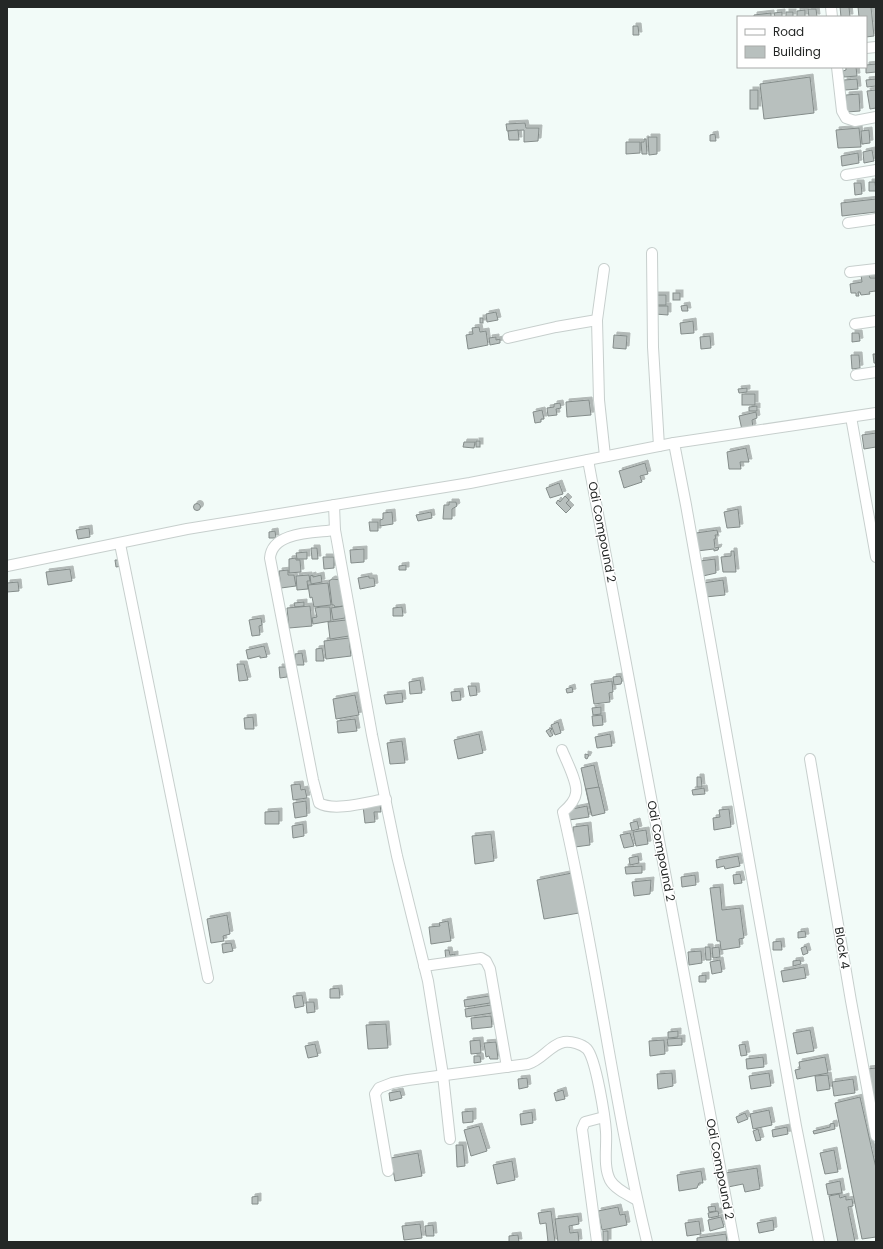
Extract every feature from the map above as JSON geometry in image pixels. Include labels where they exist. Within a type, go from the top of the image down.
[{"type":"street","points":[[837,68],[842,110],[846,118],[855,121],[876,117]]},
{"type":"street","points":[[846,175],[876,170]]},
{"type":"street","points":[[848,223],[876,219]]},
{"type":"street","points":[[652,253],[653,347],[659,446]]},
{"type":"street","points":[[604,269],[596,320],[599,400],[604,456]]},
{"type":"street","points":[[850,272],[876,269]]},
{"type":"street","points":[[508,338],[596,320]]},
{"type":"street","points":[[854,324],[876,321]]},
{"type":"street","points":[[856,375],[876,372]]},
{"type":"street","points":[[7,566],[120,544],[187,529],[470,483],[659,446],[876,413]]},
{"type":"street","points":[[851,417],[876,557]]},
{"type":"street","points":[[674,444],[796,1126],[819,1242]]},
{"type":"street","name":"Odi Compound 2","points":[[588,460],[734,1242]]},
{"type":"street","points":[[334,506],[335,530],[372,735],[386,799],[396,856],[424,966],[443,1075],[450,1139]]},
{"type":"street","points":[[335,530],[289,537],[276,544],[271,550],[270,558],[313,780],[319,803],[325,807],[338,807],[386,799]]},
{"type":"street","points":[[120,544],[208,978]]},
{"type":"street","points":[[562,750],[570,768],[577,793],[572,804],[563,812],[583,908],[615,1094],[647,1242]]},
{"type":"street","name":"Block 4","points":[[810,759],[851,1001],[876,1136]]},
{"type":"street","points":[[424,966],[481,958],[486,961],[490,969],[507,1067]]},
{"type":"street","points":[[388,1171],[375,1094],[379,1088],[392,1083],[535,1062],[558,1044],[565,1042],[578,1044],[586,1048],[590,1054],[604,1117],[606,1131],[606,1168],[609,1178],[618,1189],[637,1200]]},
{"type":"street","points":[[597,1242],[582,1129],[585,1122],[604,1117]]},
{"type":"street","points":[[606,1131],[626,1146]]},
{"type":"building","points":[[840,7],[849,7],[850,16],[841,16]]},
{"type":"building","points":[[858,7],[871,7],[874,36],[867,37],[867,16],[859,16]]},
{"type":"building","points":[[808,9],[816,9],[817,16],[809,16]]},
{"type":"building","points":[[805,10],[805,16],[797,16],[797,11]]},
{"type":"building","points":[[782,12],[782,16],[775,16],[774,13]]},
{"type":"building","points":[[786,12],[793,12],[793,16],[786,16]]},
{"type":"building","points":[[771,13],[771,16],[754,15]]},
{"type":"building","points":[[633,26],[638,26],[639,35],[633,35]]},
{"type":"building","points":[[876,64],[876,72],[866,73],[867,65]]},
{"type":"building","points":[[846,68],[856,68],[857,76],[844,77],[843,71],[846,70]]},
{"type":"building","points":[[810,77],[814,113],[764,119],[760,84]]},
{"type":"building","points":[[857,79],[858,89],[845,90],[844,80]]},
{"type":"building","points":[[876,79],[876,86],[867,87],[866,80]]},
{"type":"building","points":[[750,90],[758,90],[758,109],[750,109]]},
{"type":"building","points":[[876,90],[876,108],[870,109],[867,91]]},
{"type":"building","points":[[859,94],[860,111],[847,112],[846,95]]},
{"type":"building","points":[[525,123],[526,128],[539,128],[538,141],[524,142],[524,130],[507,131],[506,124]]},
{"type":"building","points":[[859,128],[861,147],[838,148],[836,130]]},
{"type":"building","points":[[518,130],[519,140],[509,140],[508,131]]},
{"type":"building","points":[[869,130],[870,143],[862,144],[861,131]]},
{"type":"building","points":[[715,134],[716,141],[710,141],[710,135]]},
{"type":"building","points":[[648,137],[657,137],[657,154],[649,155]]},
{"type":"building","points":[[644,139],[646,139],[647,154],[642,154],[641,142],[644,142]]},
{"type":"building","points":[[626,142],[640,142],[640,153],[626,154]]},
{"type":"building","points":[[872,150],[874,161],[864,163],[863,152]]},
{"type":"building","points":[[858,153],[859,163],[842,166],[841,156]]},
{"type":"building","points":[[869,182],[875,182],[876,191],[869,191]]},
{"type":"building","points":[[854,183],[861,183],[862,194],[855,195]]},
{"type":"building","points":[[876,199],[876,212],[842,216],[841,203]]},
{"type":"building","points":[[869,274],[870,278],[876,278],[876,293],[875,291],[869,292],[870,294],[861,295],[860,292],[858,292],[859,296],[856,296],[856,293],[851,293],[850,284],[862,282],[861,275]]},
{"type":"building","points":[[673,293],[680,293],[680,300],[673,300]]},
{"type":"building","points":[[655,295],[666,295],[666,305],[655,305]]},
{"type":"building","points":[[687,305],[688,311],[682,311],[681,306]]},
{"type":"building","points":[[655,306],[668,306],[668,315],[655,314]]},
{"type":"building","points":[[496,312],[498,320],[487,322],[486,314]]},
{"type":"building","points":[[480,318],[483,318],[483,323],[480,323]]},
{"type":"building","points":[[693,321],[694,333],[681,334],[680,323]]},
{"type":"building","points":[[479,327],[480,332],[486,331],[488,345],[468,349],[466,335],[473,334],[472,328]]},
{"type":"building","points":[[852,333],[859,333],[860,341],[852,342]]},
{"type":"building","points":[[614,335],[627,336],[626,349],[613,348]]},
{"type":"building","points":[[710,336],[711,348],[701,349],[700,337]]},
{"type":"building","points":[[496,337],[496,340],[500,339],[500,343],[490,345],[489,338]]},
{"type":"building","points":[[873,354],[876,354],[876,363],[874,363]]},
{"type":"building","points":[[851,355],[859,355],[860,368],[852,369]]},
{"type":"building","points":[[747,388],[747,392],[739,393],[738,389]]},
{"type":"building","points":[[742,394],[755,394],[755,405],[742,405]]},
{"type":"building","points":[[589,400],[591,415],[567,417],[566,402]]},
{"type":"building","points":[[560,403],[561,408],[556,409],[557,415],[548,416],[547,408],[554,407],[554,404]]},
{"type":"building","points":[[757,406],[757,411],[749,411],[749,407]]},
{"type":"building","points":[[542,410],[544,419],[541,419],[541,422],[535,423],[533,412]]},
{"type":"building","points":[[756,412],[757,418],[752,420],[753,427],[742,430],[739,416]]},
{"type":"building","points":[[876,433],[876,447],[864,449],[862,435]]},
{"type":"building","points":[[476,441],[480,441],[480,447],[476,447]]},
{"type":"building","points":[[464,442],[475,442],[474,448],[463,447]]},
{"type":"building","points":[[746,448],[749,462],[740,462],[741,469],[729,469],[727,452]]},
{"type":"building","points":[[645,463],[648,474],[640,476],[642,482],[624,488],[619,471]]},
{"type":"building","points":[[559,483],[563,494],[550,498],[546,488]]},
{"type":"building","points":[[565,496],[569,500],[566,503],[571,508],[566,513],[556,503],[558,500],[560,502]]},
{"type":"building","points":[[449,502],[456,502],[457,506],[452,509],[452,519],[443,519],[444,505],[449,505]]},
{"type":"building","points":[[197,504],[200,507],[197,510],[194,507]]},
{"type":"building","points":[[738,509],[740,527],[727,528],[724,512]]},
{"type":"building","points":[[392,512],[393,524],[380,526],[380,520],[383,519],[383,513]]},
{"type":"building","points":[[431,512],[432,518],[418,521],[416,515]]},
{"type":"building","points":[[369,522],[378,522],[378,531],[370,531]]},
{"type":"building","points":[[89,528],[90,537],[78,539],[76,530]]},
{"type":"building","points":[[717,530],[718,535],[715,535],[716,539],[714,539],[715,548],[719,547],[718,550],[697,551],[696,533]]},
{"type":"building","points":[[275,531],[276,538],[269,538],[269,532]]},
{"type":"building","points":[[311,548],[317,548],[318,559],[312,559]]},
{"type":"building","points":[[364,549],[364,562],[351,563],[350,550]]},
{"type":"building","points":[[731,551],[734,551],[736,572],[723,572],[721,557],[731,556]]},
{"type":"building","points":[[307,552],[307,559],[297,559],[296,553]]},
{"type":"building","points":[[323,557],[334,557],[334,568],[324,569]]},
{"type":"building","points":[[296,558],[296,560],[300,560],[301,572],[289,573],[289,559]]},
{"type":"building","points":[[715,559],[716,573],[703,576],[700,561]]},
{"type":"building","points":[[115,560],[121,560],[122,566],[116,567]]},
{"type":"building","points":[[406,565],[406,570],[399,570],[399,566]]},
{"type":"building","points":[[70,569],[72,581],[48,585],[46,572]]},
{"type":"building","points":[[288,570],[288,575],[294,575],[296,586],[281,588],[279,571]]},
{"type":"building","points":[[309,575],[310,581],[307,581],[308,589],[297,590],[296,576]]},
{"type":"building","points":[[313,575],[313,577],[321,575],[322,582],[311,584],[310,576]]},
{"type":"building","points":[[369,576],[369,578],[374,578],[375,586],[360,589],[358,578]]},
{"type":"building","points":[[332,579],[342,580],[344,606],[335,607],[332,605],[329,581]]},
{"type":"building","points":[[723,580],[725,595],[705,597],[703,583]]},
{"type":"building","points":[[18,582],[19,591],[7,592],[7,583]]},
{"type":"building","points":[[328,583],[331,605],[314,607],[312,597],[310,598],[308,585]]},
{"type":"building","points":[[304,602],[304,606],[295,607],[294,603]]},
{"type":"building","points":[[310,606],[312,626],[289,628],[287,608]]},
{"type":"building","points":[[344,606],[345,618],[333,620],[331,608]]},
{"type":"building","points":[[330,607],[331,621],[313,624],[312,618],[317,617],[315,608]]},
{"type":"building","points":[[402,607],[403,616],[393,616],[393,608]]},
{"type":"building","points":[[261,618],[262,625],[259,626],[260,635],[252,636],[249,620]]},
{"type":"building","points":[[346,620],[349,636],[330,639],[328,622]]},
{"type":"building","points":[[349,638],[351,656],[326,659],[324,641]]},
{"type":"building","points":[[264,646],[267,657],[260,658],[260,656],[248,659],[246,650]]},
{"type":"building","points":[[322,648],[324,661],[316,661],[316,649]]},
{"type":"building","points":[[302,653],[304,665],[296,665],[295,654]]},
{"type":"building","points":[[237,664],[244,664],[248,680],[239,681]]},
{"type":"building","points":[[279,667],[286,667],[287,677],[280,678]]},
{"type":"building","points":[[620,676],[622,680],[621,684],[614,685],[613,677]]},
{"type":"building","points":[[420,680],[422,693],[410,694],[409,682]]},
{"type":"building","points":[[612,681],[613,692],[609,693],[610,702],[594,704],[591,684]]},
{"type":"building","points":[[468,686],[476,686],[477,695],[470,696]]},
{"type":"building","points":[[572,687],[573,692],[567,693],[566,689]]},
{"type":"building","points":[[460,691],[461,700],[452,701],[451,692]]},
{"type":"building","points":[[402,693],[403,702],[386,704],[384,695]]},
{"type":"building","points":[[355,695],[359,715],[336,719],[333,699]]},
{"type":"building","points":[[601,707],[601,714],[593,715],[592,708]]},
{"type":"building","points":[[602,715],[603,725],[593,726],[592,716]]},
{"type":"building","points":[[253,717],[254,729],[245,729],[244,718]]},
{"type":"building","points":[[355,719],[357,731],[338,733],[337,721]]},
{"type":"building","points":[[558,722],[561,733],[555,735],[551,725]]},
{"type":"building","points":[[551,728],[552,729],[550,731],[553,735],[550,737],[546,731]]},
{"type":"building","points":[[479,734],[483,753],[458,759],[454,740]]},
{"type":"building","points":[[610,734],[612,746],[597,748],[595,737]]},
{"type":"building","points":[[402,741],[405,763],[390,764],[387,743]]},
{"type":"building","points":[[585,754],[589,755],[587,759],[585,758]]},
{"type":"building","points":[[594,765],[604,810],[591,813],[581,768]]},
{"type":"building","points":[[697,777],[701,777],[702,787],[697,787]]},
{"type":"building","points":[[300,784],[301,790],[305,789],[307,798],[293,800],[291,785]]},
{"type":"building","points":[[599,787],[605,813],[592,816],[586,789]]},
{"type":"building","points":[[704,788],[705,794],[693,795],[692,790]]},
{"type":"building","points":[[306,801],[307,816],[295,818],[293,803]]},
{"type":"building","points":[[380,804],[381,812],[374,812],[375,822],[365,823],[363,806]]},
{"type":"building","points":[[587,806],[589,817],[569,820],[567,810]]},
{"type":"building","points":[[729,809],[731,827],[714,830],[713,818],[720,817],[719,810]]},
{"type":"building","points":[[279,811],[279,824],[265,824],[265,812]]},
{"type":"building","points":[[637,821],[639,829],[632,831],[630,823]]},
{"type":"building","points":[[303,824],[304,836],[293,838],[292,826]]},
{"type":"building","points":[[588,825],[590,845],[575,847],[573,827]]},
{"type":"building","points":[[646,830],[648,844],[636,846],[633,832]]},
{"type":"building","points":[[630,833],[634,846],[624,848],[620,835]]},
{"type":"building","points":[[491,834],[494,861],[475,864],[472,836]]},
{"type":"building","points":[[638,856],[639,863],[630,865],[629,858]]},
{"type":"building","points":[[738,856],[740,866],[725,869],[724,866],[717,868],[716,860]]},
{"type":"building","points":[[642,866],[642,873],[626,874],[625,867]]},
{"type":"building","points":[[572,873],[579,913],[544,919],[537,880]]},
{"type":"building","points":[[740,874],[742,883],[734,884],[733,875]]},
{"type":"building","points":[[695,875],[696,885],[682,887],[681,877]]},
{"type":"building","points":[[651,880],[650,894],[634,896],[632,882]]},
{"type":"building","points":[[720,887],[722,910],[740,908],[744,938],[739,939],[740,947],[721,950],[720,941],[717,941],[710,888]]},
{"type":"building","points":[[227,915],[230,934],[223,936],[224,941],[211,943],[207,919]]},
{"type":"building","points":[[448,921],[451,941],[431,944],[429,927],[440,926],[439,923]]},
{"type":"building","points":[[805,931],[806,937],[798,938],[798,932]]},
{"type":"building","points":[[781,941],[782,950],[773,950],[773,942]]},
{"type":"building","points":[[231,943],[233,951],[223,953],[222,944]]},
{"type":"building","points":[[806,946],[808,953],[803,955],[801,948]]},
{"type":"building","points":[[705,947],[710,947],[711,960],[706,960]]},
{"type":"building","points":[[719,947],[720,957],[713,958],[712,948]]},
{"type":"building","points":[[445,950],[449,950],[450,955],[455,954],[455,959],[446,961]]},
{"type":"building","points":[[701,951],[702,963],[689,965],[688,952]]},
{"type":"building","points":[[720,960],[722,972],[712,974],[710,962]]},
{"type":"building","points":[[800,960],[801,964],[793,966],[793,961]]},
{"type":"building","points":[[804,967],[806,978],[783,982],[781,971]]},
{"type":"building","points":[[706,975],[706,982],[699,982],[699,976]]},
{"type":"building","points":[[339,988],[340,998],[330,998],[330,989]]},
{"type":"building","points":[[302,995],[304,1006],[295,1008],[293,996]]},
{"type":"building","points":[[489,996],[490,1003],[465,1007],[464,1000]]},
{"type":"building","points":[[306,1002],[314,1002],[315,1012],[307,1013]]},
{"type":"building","points":[[491,1005],[492,1013],[466,1017],[465,1009]]},
{"type":"building","points":[[491,1016],[492,1027],[472,1029],[471,1018]]},
{"type":"building","points":[[386,1024],[388,1048],[368,1049],[366,1025]]},
{"type":"building","points":[[810,1030],[814,1051],[797,1054],[793,1033]]},
{"type":"building","points":[[678,1031],[678,1037],[668,1038],[668,1032]]},
{"type":"building","points":[[682,1038],[682,1045],[668,1046],[667,1039]]},
{"type":"building","points":[[480,1040],[481,1053],[471,1054],[470,1041]]},
{"type":"building","points":[[664,1040],[665,1054],[650,1056],[649,1041]]},
{"type":"building","points":[[496,1042],[498,1059],[490,1059],[489,1056],[486,1057],[484,1043]]},
{"type":"building","points":[[315,1044],[318,1056],[308,1058],[305,1046]]},
{"type":"building","points":[[745,1044],[747,1055],[741,1056],[739,1045]]},
{"type":"building","points":[[474,1056],[480,1056],[481,1062],[474,1063]]},
{"type":"building","points":[[763,1057],[764,1067],[747,1069],[746,1059]]},
{"type":"building","points":[[825,1057],[828,1073],[797,1079],[795,1070],[800,1069],[799,1062]]},
{"type":"building","points":[[876,1068],[876,1118],[867,1069]]},
{"type":"building","points":[[672,1073],[673,1086],[658,1089],[657,1074]]},
{"type":"building","points":[[769,1073],[771,1086],[751,1089],[749,1076]]},
{"type":"building","points":[[828,1075],[830,1089],[817,1091],[815,1076]]},
{"type":"building","points":[[527,1078],[528,1087],[519,1089],[518,1079]]},
{"type":"building","points":[[853,1079],[855,1093],[834,1096],[832,1082]]},
{"type":"building","points":[[563,1090],[565,1099],[556,1101],[554,1093]]},
{"type":"building","points":[[400,1091],[402,1098],[390,1101],[389,1093]]},
{"type":"building","points":[[860,1097],[876,1168],[876,1237],[862,1239],[835,1103]]},
{"type":"building","points":[[769,1110],[772,1125],[753,1129],[750,1114]]},
{"type":"building","points":[[473,1111],[473,1122],[463,1123],[462,1112]]},
{"type":"building","points":[[532,1112],[533,1123],[521,1125],[520,1114]]},
{"type":"building","points":[[745,1113],[748,1119],[738,1123],[736,1117]]},
{"type":"building","points":[[834,1123],[835,1129],[814,1134],[813,1131],[830,1127],[830,1124]]},
{"type":"building","points":[[479,1126],[487,1151],[471,1156],[464,1130]]},
{"type":"building","points":[[787,1127],[788,1134],[773,1137],[772,1130]]},
{"type":"building","points":[[758,1129],[761,1140],[756,1141],[753,1131]]},
{"type":"building","points":[[456,1145],[463,1145],[465,1166],[457,1167]]},
{"type":"building","points":[[834,1150],[838,1172],[825,1174],[820,1153]]},
{"type":"building","points":[[418,1153],[422,1176],[395,1181],[391,1158]]},
{"type":"building","points":[[512,1161],[515,1180],[497,1184],[493,1165]]},
{"type":"building","points":[[757,1168],[760,1189],[745,1192],[743,1184],[728,1187],[725,1173]]},
{"type":"building","points":[[701,1171],[703,1183],[699,1183],[697,1188],[679,1191],[677,1175]]},
{"type":"building","points":[[840,1181],[842,1193],[828,1195],[826,1184]]},
{"type":"building","points":[[839,1194],[840,1198],[846,1196],[846,1200],[852,1199],[853,1206],[848,1207],[855,1242],[838,1242],[829,1196]]},
{"type":"building","points":[[258,1196],[258,1204],[252,1204],[252,1197]]},
{"type":"building","points":[[715,1206],[716,1211],[709,1212],[708,1207]]},
{"type":"building","points":[[618,1207],[620,1215],[625,1214],[627,1225],[602,1230],[598,1211]]},
{"type":"building","points":[[551,1211],[555,1242],[548,1242],[546,1223],[540,1224],[538,1213]]},
{"type":"building","points":[[718,1211],[719,1216],[709,1218],[708,1213]]},
{"type":"building","points":[[578,1216],[579,1224],[569,1226],[570,1233],[578,1232],[579,1242],[558,1242],[555,1219]]},
{"type":"building","points":[[721,1217],[724,1227],[710,1231],[708,1220]]},
{"type":"building","points":[[773,1220],[774,1230],[759,1233],[757,1223]]},
{"type":"building","points":[[699,1221],[701,1234],[687,1236],[685,1223]]},
{"type":"building","points":[[420,1224],[422,1238],[404,1240],[402,1226]]},
{"type":"building","points":[[433,1225],[434,1236],[426,1236],[425,1226]]},
{"type":"building","points":[[603,1231],[608,1231],[608,1242],[603,1242]]},
{"type":"building","points":[[726,1234],[727,1242],[697,1242],[697,1238]]},
{"type":"building","points":[[518,1235],[519,1242],[509,1242],[509,1236]]}]
